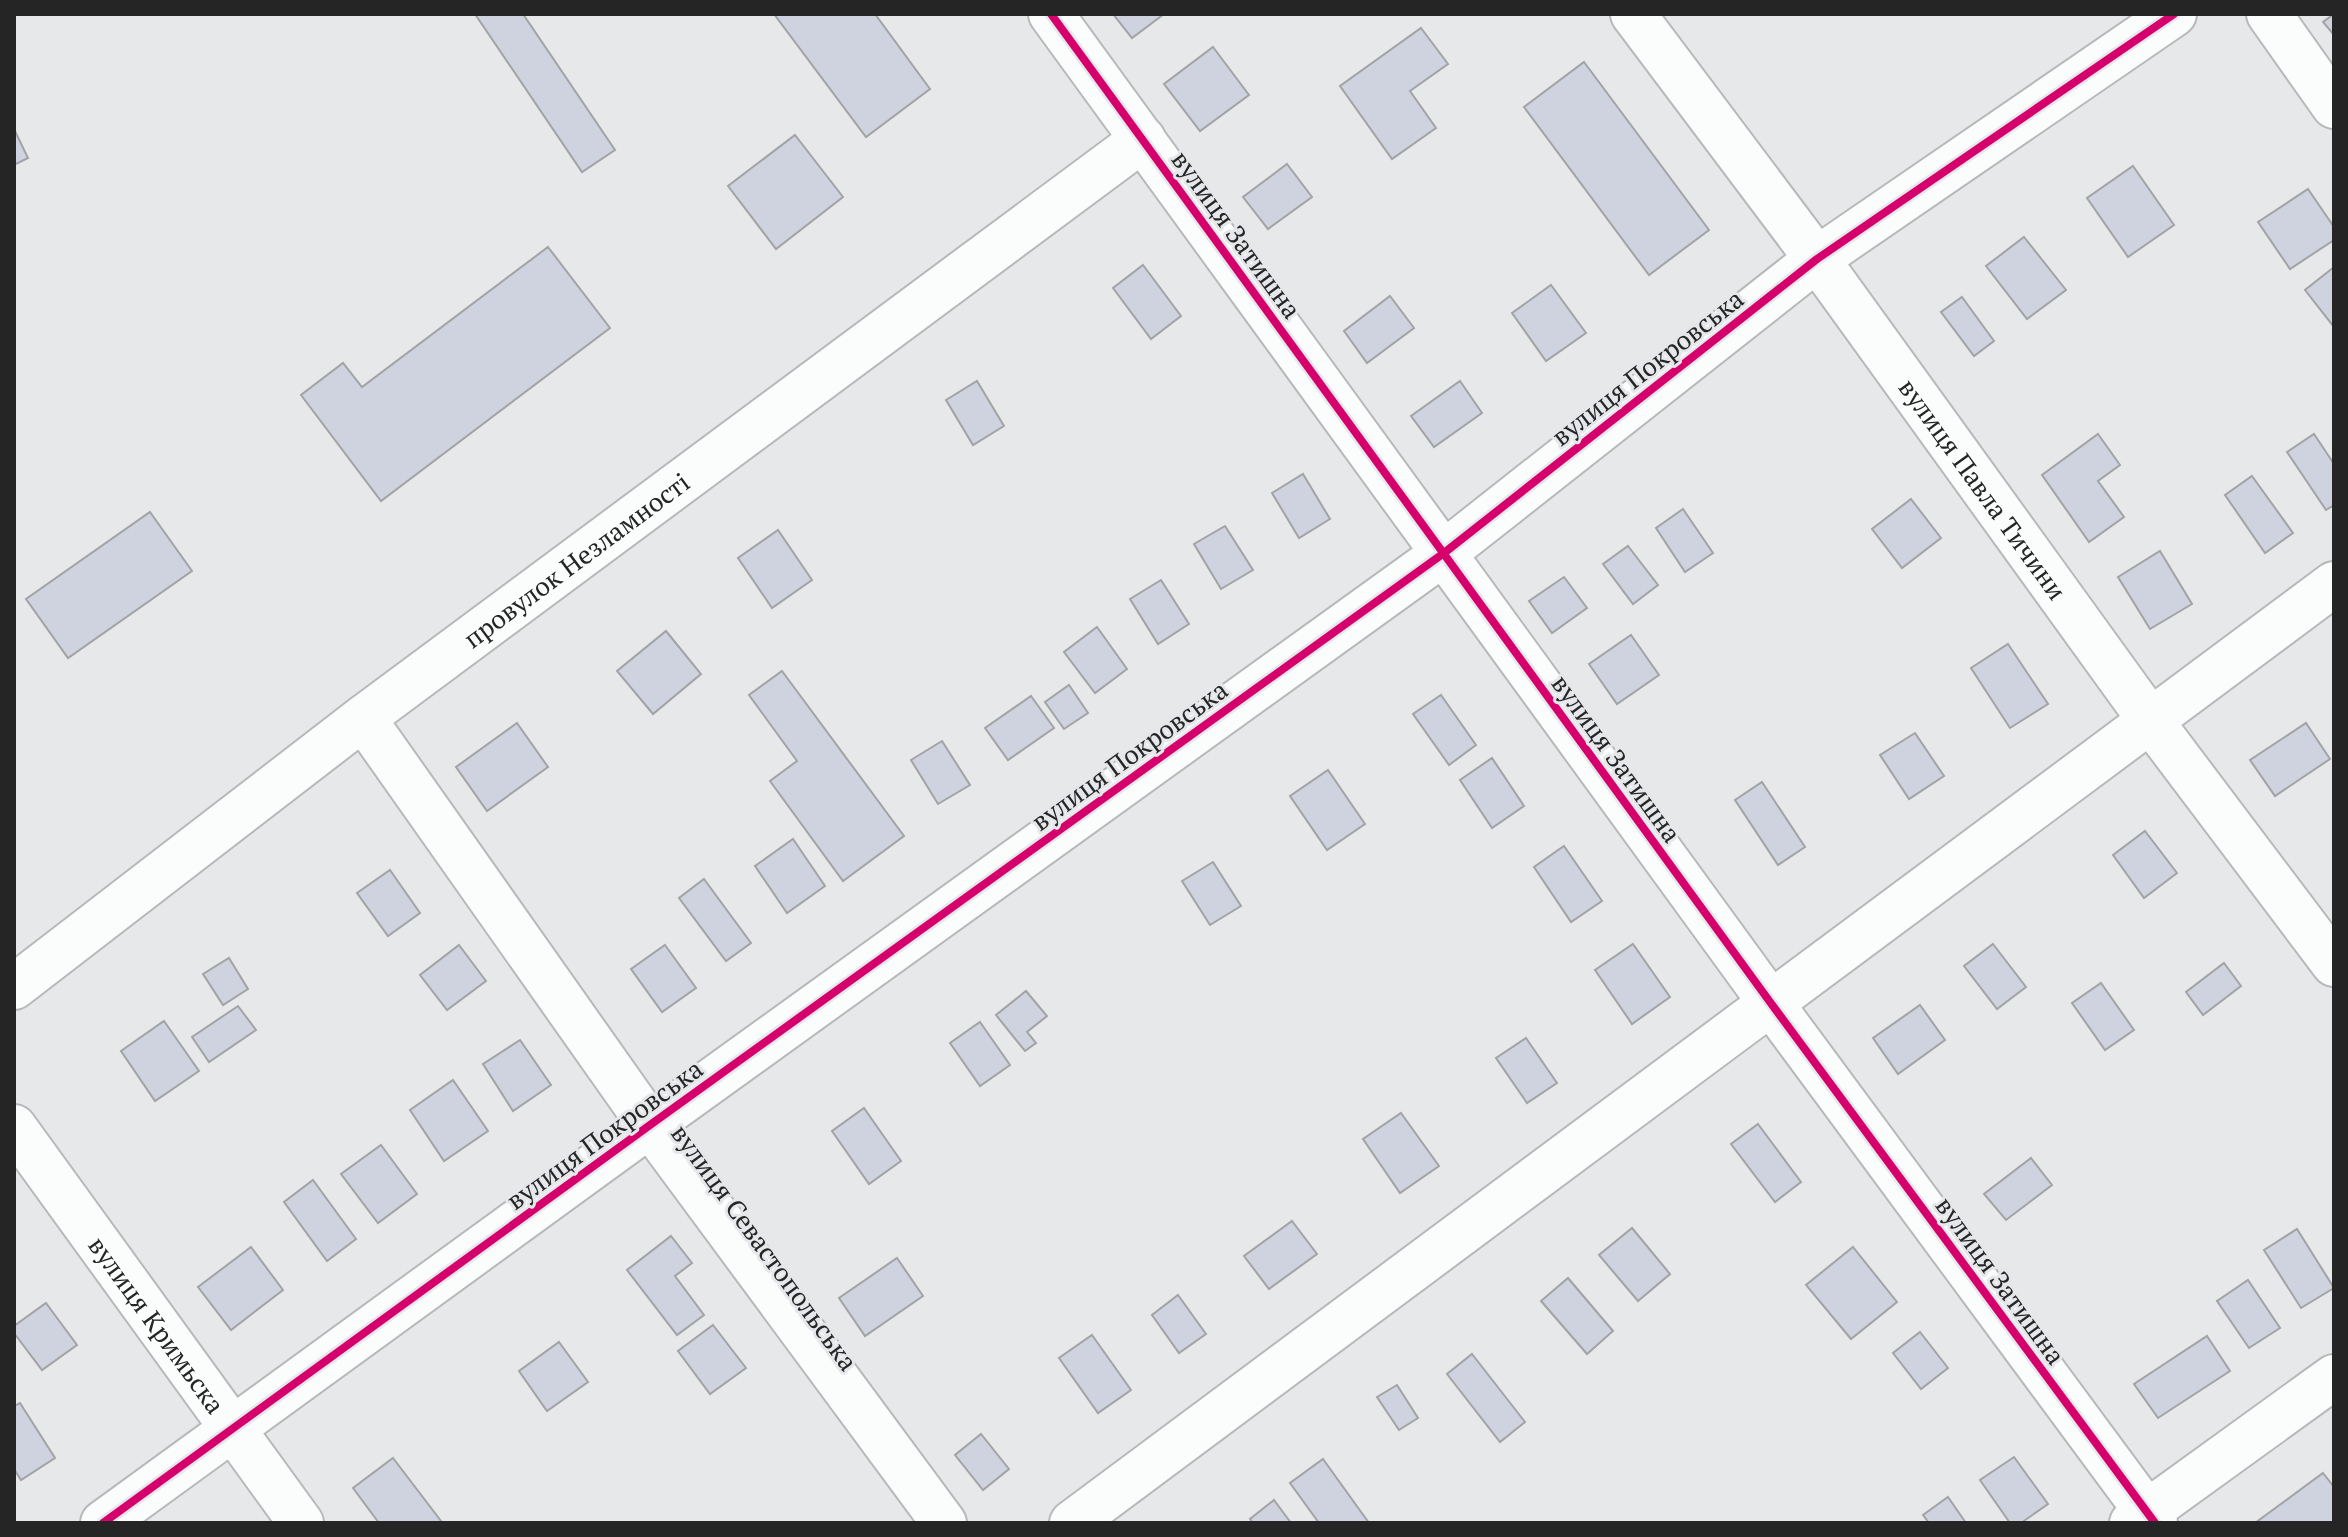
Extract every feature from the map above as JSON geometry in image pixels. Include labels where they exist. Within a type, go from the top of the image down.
[{"type":"street","name":"вулиця Затишна","points":[[1051,14],[2144,1519]]},
{"type":"street","name":"вулиця Павла Тичини","points":[[1633,14],[1817,259],[2150,720],[2334,964]]},
{"type":"street","name":"вулиця Покровська","points":[[103,1523],[1444,553],[1817,259],[2174,14]]},
{"type":"street","points":[[2269,14],[2334,106]]},
{"type":"street","name":"провулок Незламності","points":[[14,987],[363,718],[1143,139]]},
{"type":"street","points":[[1072,1523],[2334,584]]},
{"type":"street","name":"вулиця Севастопольська","points":[[363,718],[650,1125],[944,1523]]},
{"type":"street","name":"вулиця Кримьска","points":[[14,1127],[301,1523]]},
{"type":"street","points":[[2144,1519],[2334,1377]]},
{"type":"building","points":[[475,14],[523,14],[615,150],[582,172]]},
{"type":"building","points":[[774,14],[875,14],[930,89],[866,137]]},
{"type":"building","points":[[1113,14],[1164,14],[1132,38]]},
{"type":"building","points":[[2334,14],[2334,35],[2323,22]]},
{"type":"building","points":[[1421,28],[1448,64],[1410,91],[1436,128],[1392,159],[1340,86]]},
{"type":"building","points":[[1213,47],[1249,95],[1200,131],[1164,84]]},
{"type":"building","points":[[1584,62],[1709,230],[1649,275],[1524,107]]},
{"type":"building","points":[[14,129],[28,158],[14,165]]},
{"type":"building","points":[[795,135],[843,197],[776,249],[728,186]]},
{"type":"building","points":[[1287,164],[1312,197],[1268,229],[1243,197]]},
{"type":"building","points":[[2133,166],[2174,225],[2128,257],[2087,198]]},
{"type":"building","points":[[2308,189],[2334,227],[2334,240],[2290,269],[2258,222]]},
{"type":"building","points":[[2024,237],[2066,290],[2027,319],[1986,266]]},
{"type":"building","points":[[548,247],[610,328],[381,501],[301,395],[343,363],[362,387]]},
{"type":"building","points":[[1143,265],[1181,316],[1151,339],[1113,288]]},
{"type":"building","points":[[2334,267],[2334,327],[2305,290]]},
{"type":"building","points":[[1551,285],[1586,333],[1546,361],[1512,313]]},
{"type":"building","points":[[1390,296],[1414,328],[1367,363],[1344,331]]},
{"type":"building","points":[[1962,297],[1994,341],[1974,356],[1941,312]]},
{"type":"building","points":[[977,381],[1004,426],[973,445],[946,400]]},
{"type":"building","points":[[1460,381],[1482,413],[1434,447],[1411,416]]},
{"type":"building","points":[[2098,434],[2120,465],[2098,481],[2124,517],[2089,542],[2042,475]]},
{"type":"building","points":[[2314,434],[2334,464],[2334,505],[2326,510],[2287,452]]},
{"type":"building","points":[[1303,474],[1330,519],[1299,538],[1272,493]]},
{"type":"building","points":[[2252,476],[2293,533],[2265,553],[2225,495]]},
{"type":"building","points":[[1911,499],[1941,538],[1902,568],[1872,529]]},
{"type":"building","points":[[1683,509],[1713,553],[1685,572],[1656,528]]},
{"type":"building","points":[[150,512],[192,571],[68,658],[26,599]]},
{"type":"building","points":[[1225,526],[1253,570],[1221,589],[1194,544]]},
{"type":"building","points":[[778,530],[812,580],[772,608],[738,558]]},
{"type":"building","points":[[1628,546],[1658,585],[1633,604],[1603,564]]},
{"type":"building","points":[[2160,551],[2192,604],[2150,629],[2118,577]]},
{"type":"building","points":[[1564,577],[1587,608],[1552,633],[1529,601]]},
{"type":"building","points":[[1161,580],[1189,624],[1158,644],[1130,599]]},
{"type":"building","points":[[1097,627],[1127,669],[1095,693],[1064,652]]},
{"type":"building","points":[[666,631],[701,674],[653,714],[617,671]]},
{"type":"building","points":[[1631,635],[1659,675],[1617,704],[1589,664]]},
{"type":"building","points":[[2008,644],[2048,704],[2010,728],[1971,668]]},
{"type":"building","points":[[782,671],[904,836],[843,881],[770,781],[797,761],[749,695]]},
{"type":"building","points":[[1069,685],[1088,713],[1064,729],[1045,702]]},
{"type":"building","points":[[1441,695],[1476,745],[1449,765],[1413,714]]},
{"type":"building","points":[[1031,696],[1054,728],[1008,760],[985,728]]},
{"type":"building","points":[[517,723],[548,767],[487,811],[456,767]]},
{"type":"building","points":[[2306,723],[2330,759],[2275,796],[2250,760]]},
{"type":"building","points":[[1915,733],[1944,776],[1909,799],[1880,755]]},
{"type":"building","points":[[942,741],[970,785],[938,804],[911,760]]},
{"type":"building","points":[[1492,758],[1524,806],[1492,828],[1460,780]]},
{"type":"building","points":[[1328,770],[1365,824],[1327,850],[1290,796]]},
{"type":"building","points":[[1762,782],[1805,847],[1778,865],[1735,800]]},
{"type":"building","points":[[2145,831],[2177,873],[2144,898],[2113,855]]},
{"type":"building","points":[[793,839],[825,886],[787,913],[755,866]]},
{"type":"building","points":[[1564,846],[1602,901],[1571,922],[1534,867]]},
{"type":"building","points":[[1213,862],[1241,906],[1210,925],[1182,881]]},
{"type":"building","points":[[390,870],[420,913],[388,936],[357,893]]},
{"type":"building","points":[[704,879],[751,943],[726,961],[679,898]]},
{"type":"building","points":[[1633,944],[1670,997],[1632,1024],[1595,970]]},
{"type":"building","points":[[1993,944],[2026,987],[1997,1009],[1964,966]]},
{"type":"building","points":[[459,945],[486,981],[447,1010],[420,975]]},
{"type":"building","points":[[665,945],[696,988],[662,1012],[631,969]]},
{"type":"building","points":[[229,958],[248,989],[223,1005],[203,974]]},
{"type":"building","points":[[2224,963],[2241,986],[2203,1015],[2186,992]]},
{"type":"building","points":[[2101,983],[2134,1030],[2105,1050],[2072,1003]]},
{"type":"building","points":[[1026,991],[1047,1016],[1027,1032],[1036,1043],[1025,1051],[996,1015]]},
{"type":"building","points":[[1920,1005],[1945,1040],[1898,1074],[1873,1038]]},
{"type":"building","points":[[238,1006],[256,1030],[209,1062],[192,1037]]},
{"type":"building","points":[[164,1021],[199,1071],[155,1101],[121,1051]]},
{"type":"building","points":[[980,1022],[1010,1065],[980,1086],[950,1043]]},
{"type":"building","points":[[1526,1038],[1557,1083],[1527,1103],[1496,1058]]},
{"type":"building","points":[[520,1040],[551,1085],[513,1111],[483,1064]]},
{"type":"building","points":[[453,1080],[488,1131],[444,1161],[410,1110]]},
{"type":"building","points":[[864,1108],[901,1161],[869,1184],[832,1131]]},
{"type":"building","points":[[1401,1113],[1439,1166],[1400,1193],[1363,1139]]},
{"type":"building","points":[[1758,1124],[1801,1182],[1775,1202],[1731,1144]]},
{"type":"building","points":[[381,1145],[417,1194],[378,1223],[341,1174]]},
{"type":"building","points":[[2031,1158],[2052,1185],[2006,1220],[1984,1194]]},
{"type":"building","points":[[313,1180],[356,1239],[327,1261],[284,1202]]},
{"type":"building","points":[[1292,1221],[1317,1254],[1269,1289],[1244,1256]]},
{"type":"building","points":[[1632,1228],[1670,1274],[1638,1301],[1599,1255]]},
{"type":"building","points":[[2297,1229],[2334,1288],[2301,1308],[2264,1250]]},
{"type":"building","points":[[671,1236],[692,1263],[675,1276],[704,1315],[677,1335],[627,1270]]},
{"type":"building","points":[[251,1247],[283,1290],[231,1330],[198,1287]]},
{"type":"building","points":[[1853,1247],[1897,1302],[1851,1339],[1806,1285]]},
{"type":"building","points":[[897,1258],[923,1296],[865,1336],[839,1298]]},
{"type":"building","points":[[1568,1278],[1613,1331],[1587,1354],[1541,1301]]},
{"type":"building","points":[[2248,1280],[2280,1328],[2249,1348],[2217,1301]]},
{"type":"building","points":[[1178,1295],[1206,1334],[1179,1353],[1152,1315]]},
{"type":"building","points":[[46,1303],[77,1345],[42,1370],[14,1333],[14,1326]]},
{"type":"building","points":[[713,1325],[746,1368],[710,1394],[678,1351]]},
{"type":"building","points":[[1920,1332],[1948,1368],[1921,1389],[1893,1353]]},
{"type":"building","points":[[1092,1335],[1131,1390],[1098,1413],[1059,1358]]},
{"type":"building","points":[[2207,1336],[2230,1371],[2158,1418],[2134,1384]]},
{"type":"building","points":[[559,1342],[588,1382],[547,1411],[519,1371]]},
{"type":"building","points":[[1472,1354],[1525,1422],[1500,1442],[1447,1374]]},
{"type":"building","points":[[1397,1385],[1418,1418],[1399,1430],[1377,1397]]},
{"type":"building","points":[[20,1403],[55,1458],[21,1480],[14,1469],[14,1406]]},
{"type":"building","points":[[981,1434],[1009,1469],[983,1490],[955,1455]]},
{"type":"building","points":[[2014,1457],[2048,1504],[2021,1523],[2010,1523],[1980,1480]]},
{"type":"building","points":[[393,1458],[441,1521],[379,1523],[353,1488]]},
{"type":"building","points":[[1323,1459],[1369,1523],[1319,1523],[1290,1483]]},
{"type":"building","points":[[2323,1473],[2334,1487],[2334,1523],[2255,1523]]},
{"type":"building","points":[[1948,1497],[1966,1523],[1929,1523],[1923,1515]]},
{"type":"building","points":[[1274,1500],[1291,1523],[1253,1523],[1250,1519]]},
{"type":"cycle path","points":[[1051,14],[1770,1002],[2155,1523]]},
{"type":"cycle path","points":[[103,1523],[1444,553],[1817,259],[2174,14]]}]
